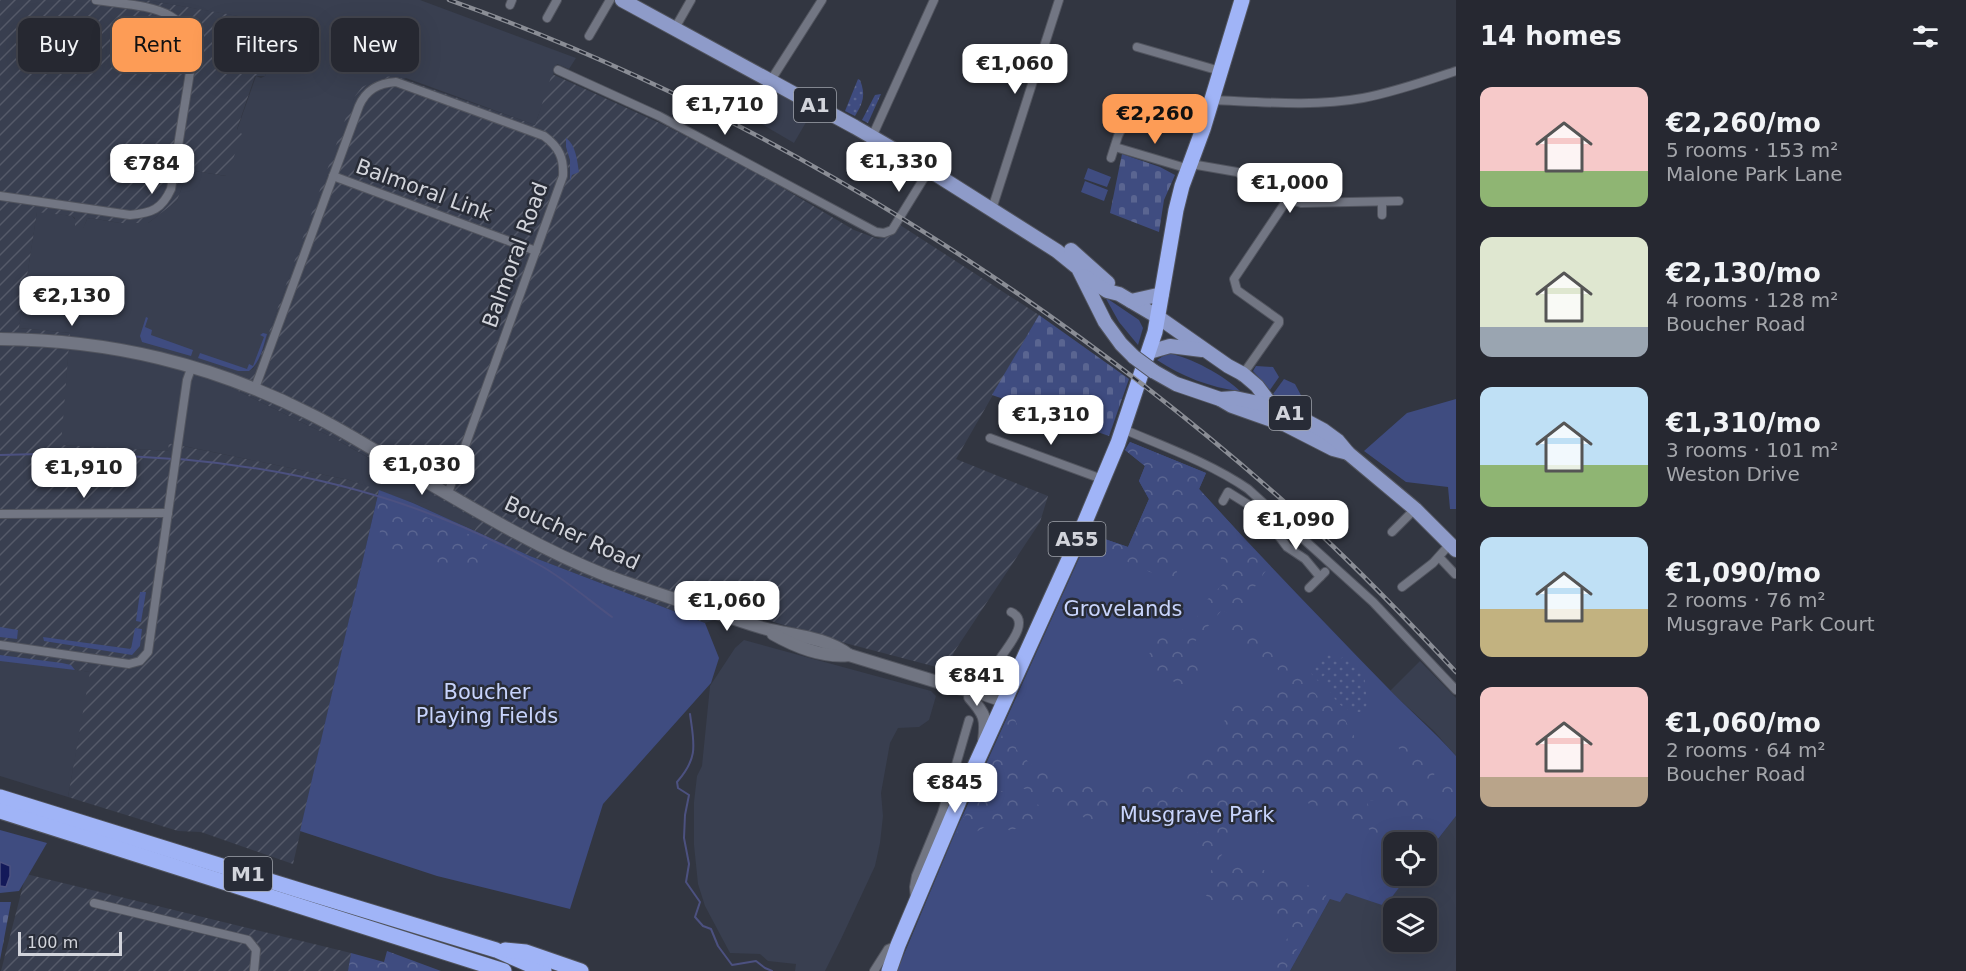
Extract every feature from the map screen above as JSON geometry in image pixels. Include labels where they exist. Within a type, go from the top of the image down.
[{"type":"highway","name":"A55","points":[[889,971],[954,797],[984,745],[1074,548],[1123,429],[1142,355],[1158,317],[1176,210],[1242,0]]},
{"type":"highway","name":"M1","points":[[0,797],[496,950],[544,971]]},
{"type":"highway","name":"M1","points":[[0,811],[504,971]]},
{"type":"highway","name":"M1","points":[[496,950],[526,952],[581,971]]},
{"type":"highway","name":"M1","points":[[468,960],[485,971]]},
{"type":"main road","name":"A1","points":[[622,0],[771,80],[929,170],[995,203],[1070,261],[1082,274],[1107,291],[1125,298],[1158,317],[1228,366],[1265,404]]},
{"type":"main road","name":"A1","points":[[1034,235],[1046,236],[1070,250],[1125,298]]},
{"type":"main road","name":"A1","points":[[1082,274],[1105,322],[1121,344],[1142,355],[1153,371],[1176,384],[1286,425],[1333,449],[1348,453]]},
{"type":"main road","points":[[1125,298],[1162,294]]},
{"type":"main road","points":[[1142,355],[1170,346],[1204,350]]},
{"type":"main road","name":"A1","points":[[1220,399],[1235,398],[1265,404],[1295,415],[1323,430],[1415,509],[1453,547]]},
{"type":"main road","name":"A1","points":[[1265,404],[1263,410],[1284,419],[1286,425]]},
{"type":"street","points":[[0,196],[130,215],[149,213],[165,202],[171,189],[177,155],[191,66],[192,44],[178,19],[166,12],[96,0]]},
{"type":"street","points":[[547,18],[557,0]]},
{"type":"street","points":[[589,36],[610,0]]},
{"type":"street","points":[[675,28],[691,0]]},
{"type":"street","points":[[771,80],[822,0]]},
{"type":"street","points":[[872,137],[934,0]]},
{"type":"street","points":[[995,203],[1059,0]]},
{"type":"street","points":[[1137,46],[1220,71]]},
{"type":"street","points":[[558,70],[659,116],[876,232],[884,233],[892,230],[929,170]]},
{"type":"street","points":[[1212,100],[1271,103],[1342,101],[1385,93],[1456,71]]},
{"type":"street","name":"Balmoral Road","points":[[255,388],[363,97],[377,86],[396,82],[544,136],[558,149],[563,176],[448,493]]},
{"type":"street","points":[[1111,158],[1118,136],[1133,105],[1124,101]]},
{"type":"street","points":[[1114,147],[1190,166],[1237,172],[1265,190],[1287,200],[1311,204],[1399,201]]},
{"type":"street","name":"Balmoral Link","points":[[333,176],[536,251]]},
{"type":"street","points":[[1241,377],[1279,320],[1237,290],[1234,279],[1287,200]]},
{"type":"street","points":[[1382,202],[1382,215]]},
{"type":"street","name":"Boucher Road","points":[[0,339],[87,344],[134,351],[192,366],[255,388],[318,418],[533,541],[604,574],[763,628],[797,634],[836,646],[849,656],[980,693],[1001,705]]},
{"type":"street","points":[[0,645],[129,664],[140,661],[148,652],[176,451],[187,380],[192,366]]},
{"type":"street","points":[[1123,429],[1230,477],[1248,489],[1373,602],[1456,690]]},
{"type":"street","points":[[990,438],[1102,479]]},
{"type":"street","points":[[1222,501],[1228,492],[1266,519],[1287,547],[1305,558],[1322,575],[1309,588]]},
{"type":"street","points":[[1392,532],[1415,509]]},
{"type":"street","points":[[0,514],[168,513]]},
{"type":"street","points":[[1287,547],[1298,535]]},
{"type":"street","points":[[1402,586],[1453,547]]},
{"type":"street","points":[[1438,557],[1455,574]]},
{"type":"street","points":[[992,674],[1019,625],[1016,614],[1011,612]]},
{"type":"street","points":[[1012,641],[1028,649]]},
{"type":"street","points":[[936,681],[997,689],[1013,680]]},
{"type":"street","name":"Boucher Road","points":[[957,688],[970,697],[1001,705]]},
{"type":"street","points":[[970,697],[980,708],[985,719],[984,745]]},
{"type":"street","points":[[954,797],[962,742],[969,720]]},
{"type":"street","points":[[94,903],[248,940],[256,951],[254,971]]},
{"type":"street","points":[[874,971],[888,949],[898,945]]},
{"type":"shaded area","points":[[0,0],[146,0],[250,18],[214,18],[214,72],[266,72],[265,76],[255,76],[237,129],[242,134],[227,176],[188,170],[177,201],[148,223],[120,223],[91,218],[87,219],[83,229],[75,227],[75,218],[72,216],[37,212],[19,328],[70,333],[61,445],[169,451],[168,443],[349,480],[379,490],[293,864],[201,832],[178,831],[68,797],[90,672],[0,659]]},
{"type":"shaded area","points":[[146,0],[420,0],[576,58],[569,69],[557,64],[535,125],[406,78],[355,96],[259,360],[238,391],[332,437],[481,522],[474,531],[413,503],[349,480],[169,443],[170,451],[60,445],[70,333],[19,328],[37,211],[72,216],[83,228],[87,219],[91,218],[120,223],[148,223],[177,201],[188,170],[226,176],[237,130],[256,76],[261,78],[266,72],[319,72],[319,18],[249,18]]},
{"type":"shaded area","points":[[552,74],[666,126],[764,177],[854,230],[878,239],[891,234],[900,225],[1039,315],[956,459],[1048,496],[1040,522],[954,652],[948,670],[826,638],[739,611],[705,623],[530,556],[474,531],[480,522],[373,460],[332,437],[238,391],[245,373],[253,369],[259,360],[346,117],[355,96],[362,87],[383,77],[395,76],[535,125]]},
{"type":"shaded area","points":[[776,93],[812,112],[794,143],[760,123]]},
{"type":"shaded area","points":[[744,640],[931,691],[936,696],[929,720],[919,727],[898,728],[890,743],[881,793],[883,816],[875,866],[825,971],[795,971],[796,964],[768,961],[760,954],[730,953],[705,906],[698,884],[694,845],[694,802],[697,776],[702,766],[710,686],[735,648]]},
{"type":"shaded area","points":[[0,659],[91,672],[68,797],[0,776]]},
{"type":"shaded area","points":[[1420,661],[1456,698],[1456,756],[1434,731],[1390,691]]},
{"type":"shaded area","points":[[1456,816],[1456,971],[1290,971],[1330,899],[1346,893],[1383,904],[1383,952],[1437,952],[1437,898],[1391,898],[1400,886],[1437,886],[1437,840]]},
{"type":"shaded area","points":[[0,862],[10,866],[10,876],[6,887],[0,886]]},
{"type":"shaded area","points":[[26,874],[351,953],[348,971],[1,971]]},
{"type":"green space","points":[[858,79],[862,85],[863,95],[862,103],[855,116],[845,111]]},
{"type":"green space","points":[[881,94],[868,123],[862,120],[875,95]]},
{"type":"green space","points":[[566,138],[574,149],[579,172],[572,175],[570,181],[570,160]]},
{"type":"green space","points":[[1122,154],[1160,167],[1175,175],[1164,200],[1159,232],[1110,213]]},
{"type":"green space","points":[[1088,168],[1111,177],[1107,187],[1084,179]]},
{"type":"green space","points":[[1085,181],[1108,190],[1104,201],[1081,192]]},
{"type":"green space","points":[[1105,297],[1139,320],[1143,328],[1138,345],[1119,322]]},
{"type":"green space","points":[[1039,315],[1129,379],[1109,436],[992,395]]},
{"type":"green space","points":[[146,317],[148,318],[145,327],[152,330],[151,335],[193,350],[191,356],[142,342],[140,336]]},
{"type":"green space","points":[[267,334],[261,354],[256,364],[249,371],[238,371],[198,358],[200,353],[247,369],[249,364],[253,366],[264,337],[260,335]]},
{"type":"green space","points":[[1168,353],[1207,368],[1240,391],[1197,380],[1157,360]]},
{"type":"green space","points":[[1256,366],[1273,367],[1279,377],[1270,390],[1253,371]]},
{"type":"green space","points":[[1284,379],[1295,384],[1303,399],[1300,403],[1273,394]]},
{"type":"green space","points":[[1456,399],[1456,509],[1450,509],[1448,487],[1406,482],[1364,451],[1407,413]]},
{"type":"green space","name":"Musgrave Park","points":[[1130,442],[1206,473],[1199,489],[1456,756],[1456,816],[1437,840],[1437,832],[1383,832],[1383,886],[1400,886],[1391,898],[1383,898],[1383,905],[1346,893],[1340,902],[1330,899],[1290,971],[897,971],[957,828],[1090,534],[1128,547],[1149,499],[1139,481],[1145,466],[1125,450]]},
{"type":"green space","points":[[1130,442],[1206,473],[1199,489],[1269,566],[1235,616],[1251,618],[1291,662],[1319,698],[1342,713],[1351,732],[1375,762],[1432,820],[1423,829],[1381,799],[1367,801],[1373,821],[1388,832],[1383,832],[1383,840],[1361,823],[1278,792],[1270,819],[1237,831],[1221,856],[1224,864],[1245,864],[1328,892],[1285,971],[1267,971],[1273,965],[1289,935],[1269,901],[1219,907],[1198,888],[1216,864],[1201,854],[1196,837],[1206,811],[1191,794],[1145,822],[1137,814],[1136,784],[1166,782],[1183,790],[1185,775],[1216,735],[1235,703],[1247,701],[1263,709],[1288,678],[1221,622],[1234,616],[1222,610],[1186,652],[1204,667],[1187,690],[1160,673],[1136,678],[1158,638],[1194,626],[1202,605],[1228,579],[1220,556],[1181,552],[1175,564],[1179,581],[1150,572],[1086,543],[1090,534],[1128,547],[1149,499],[1139,481],[1145,466],[1125,450]]},
{"type":"green space","name":"Boucher Playing Fields","points":[[379,490],[530,556],[705,623],[719,658],[711,683],[603,804],[570,909],[437,876],[300,831]]},
{"type":"green space","points":[[381,499],[488,542],[478,573],[383,548],[380,541],[377,511]]},
{"type":"green space","points":[[140,592],[146,592],[141,622],[136,621]]},
{"type":"green space","points":[[0,627],[18,630],[17,639],[0,637]]},
{"type":"green space","points":[[135,628],[142,629],[140,646],[132,655],[44,641],[43,637],[131,649]]},
{"type":"green space","points":[[1328,653],[1337,662],[1346,654],[1364,672],[1367,704],[1360,712],[1347,709],[1333,696],[1326,678],[1334,669],[1333,667],[1318,681],[1308,670]]},
{"type":"green space","points":[[0,655],[62,663],[71,665],[75,670],[0,661]]},
{"type":"green space","points":[[1012,711],[1020,733],[1016,749],[1037,771],[1099,788],[1114,811],[1104,827],[987,771]]},
{"type":"green space","points":[[1400,735],[1420,744],[1436,763],[1434,776],[1441,786],[1451,785],[1456,789],[1456,795],[1446,806],[1392,740]]},
{"type":"green space","points":[[980,783],[1047,808],[1031,821],[1011,831],[992,823],[951,846]]},
{"type":"green space","points":[[0,830],[47,843],[19,891],[0,893]]},
{"type":"green space","points":[[0,902],[11,902],[0,960]]},
{"type":"green space","points":[[387,951],[441,971],[348,971],[351,953],[384,962]]},
{"type":"waterway","points":[[0,455],[80,453],[174,459]]},
{"type":"waterway","points":[[179,459],[227,464],[321,481],[413,508],[501,544],[543,567],[612,617]]},
{"type":"waterway","points":[[690,714],[692,757],[677,782],[678,788],[689,795],[684,838],[689,864],[686,882],[700,902],[695,917],[703,926],[711,929],[718,946],[732,965],[756,961],[772,971]]},
{"type":"railway","points":[[449,0],[568,46],[684,99],[798,158],[909,223],[1017,293],[1122,369],[1222,448],[1336,549],[1456,672]]},
{"type":"park label","name":"Grovelands","points":[[1123,609]]}]
